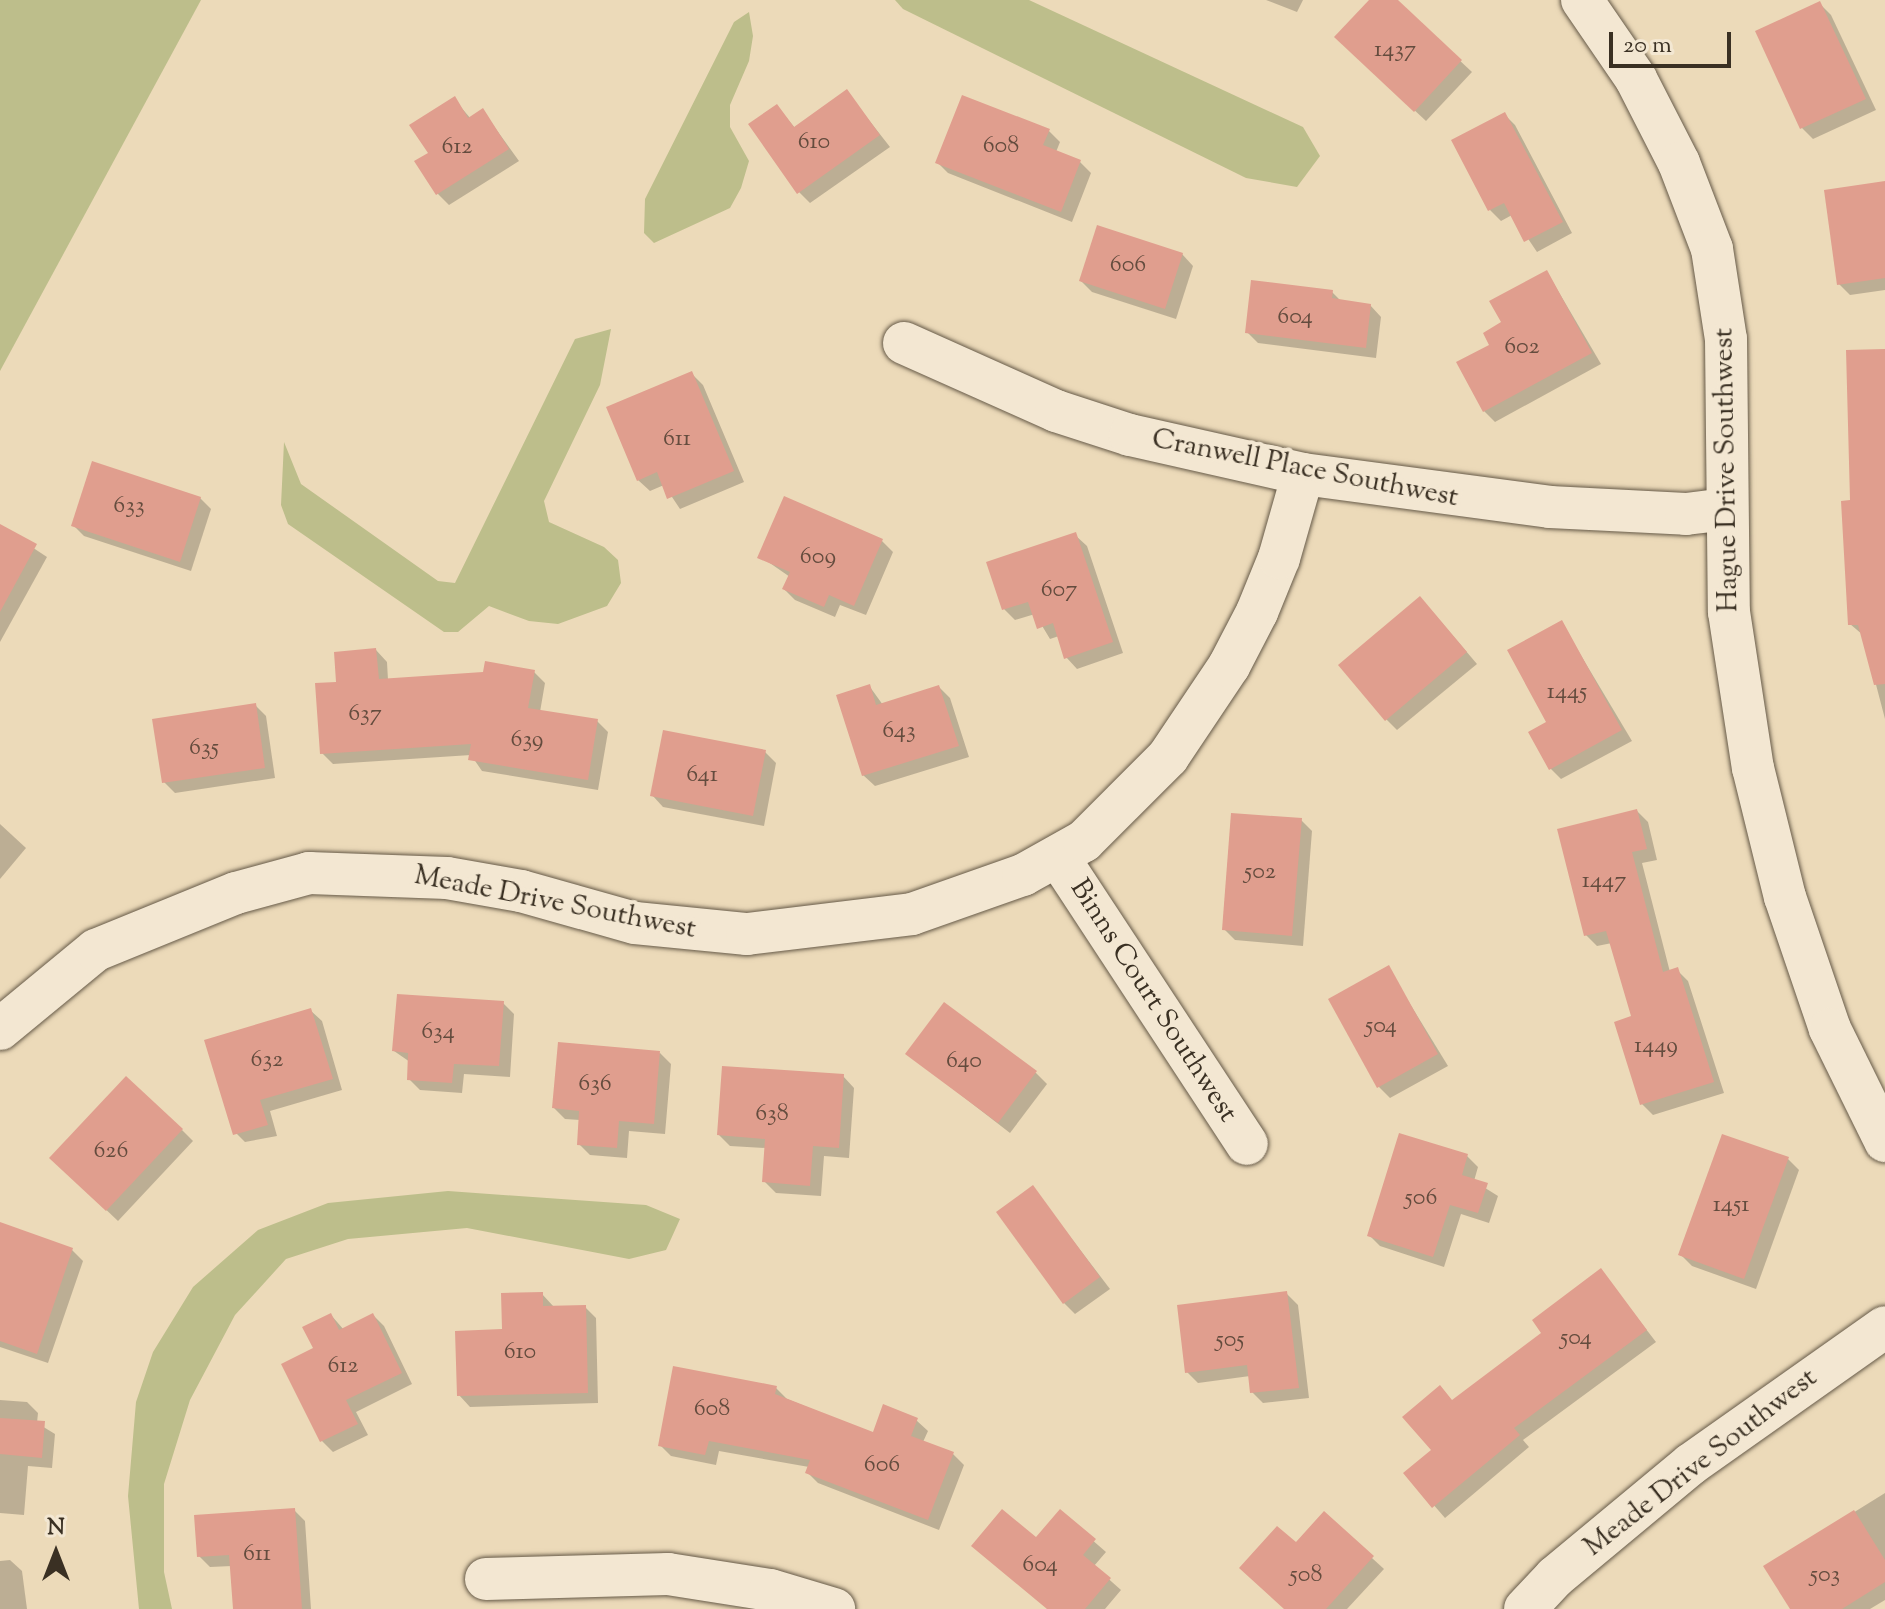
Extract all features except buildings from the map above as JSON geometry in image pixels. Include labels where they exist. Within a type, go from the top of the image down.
[{"type":"street","name":"Hague Drive Southwest","points":[[1582,0],[1636,79],[1679,163],[1712,249],[1726,339],[1724,509],[1729,612],[1753,768],[1785,897],[1830,1029],[1885,1141]]},
{"type":"street","name":"Cranwell Place Southwest","points":[[904,343],[1056,411],[1130,435],[1303,474],[1550,507],[1686,514],[1724,509]]},
{"type":"street","name":"Meade Drive Southwest","points":[[0,1029],[96,950],[236,893],[309,873],[447,878],[521,891],[635,923],[752,934],[912,914],[1059,858],[1118,810],[1168,757],[1229,666],[1279,558],[1303,474]]},
{"type":"street","name":"Binns Court Southwest","points":[[1059,858],[1247,1144]]},
{"type":"street","name":"Meade Drive Southwest","points":[[1525,1609],[1555,1577],[1691,1464],[1885,1327]]},
{"type":"street","points":[[486,1579],[668,1574],[770,1590],[834,1609]]},
{"type":"green space","points":[[0,0],[201,0],[0,371]]},
{"type":"green space","points":[[895,0],[1029,0],[1303,127],[1320,156],[1297,187],[1246,178],[903,9]]},
{"type":"green space","points":[[749,12],[753,36],[749,61],[730,105],[730,127],[749,161],[741,188],[730,208],[654,243],[644,233],[645,199],[734,22]]},
{"type":"green space","points":[[611,329],[600,385],[544,501],[549,522],[604,547],[618,560],[621,583],[607,606],[558,624],[529,621],[489,606],[458,632],[444,632],[288,524],[281,505],[284,442],[301,484],[438,581],[455,583],[575,339]]},
{"type":"green space","points":[[448,1191],[646,1205],[680,1219],[666,1250],[629,1259],[467,1228],[348,1239],[286,1259],[235,1315],[190,1400],[164,1484],[164,1572],[172,1609],[139,1609],[128,1496],[136,1402],[153,1352],[193,1287],[258,1230],[328,1203]]}]
